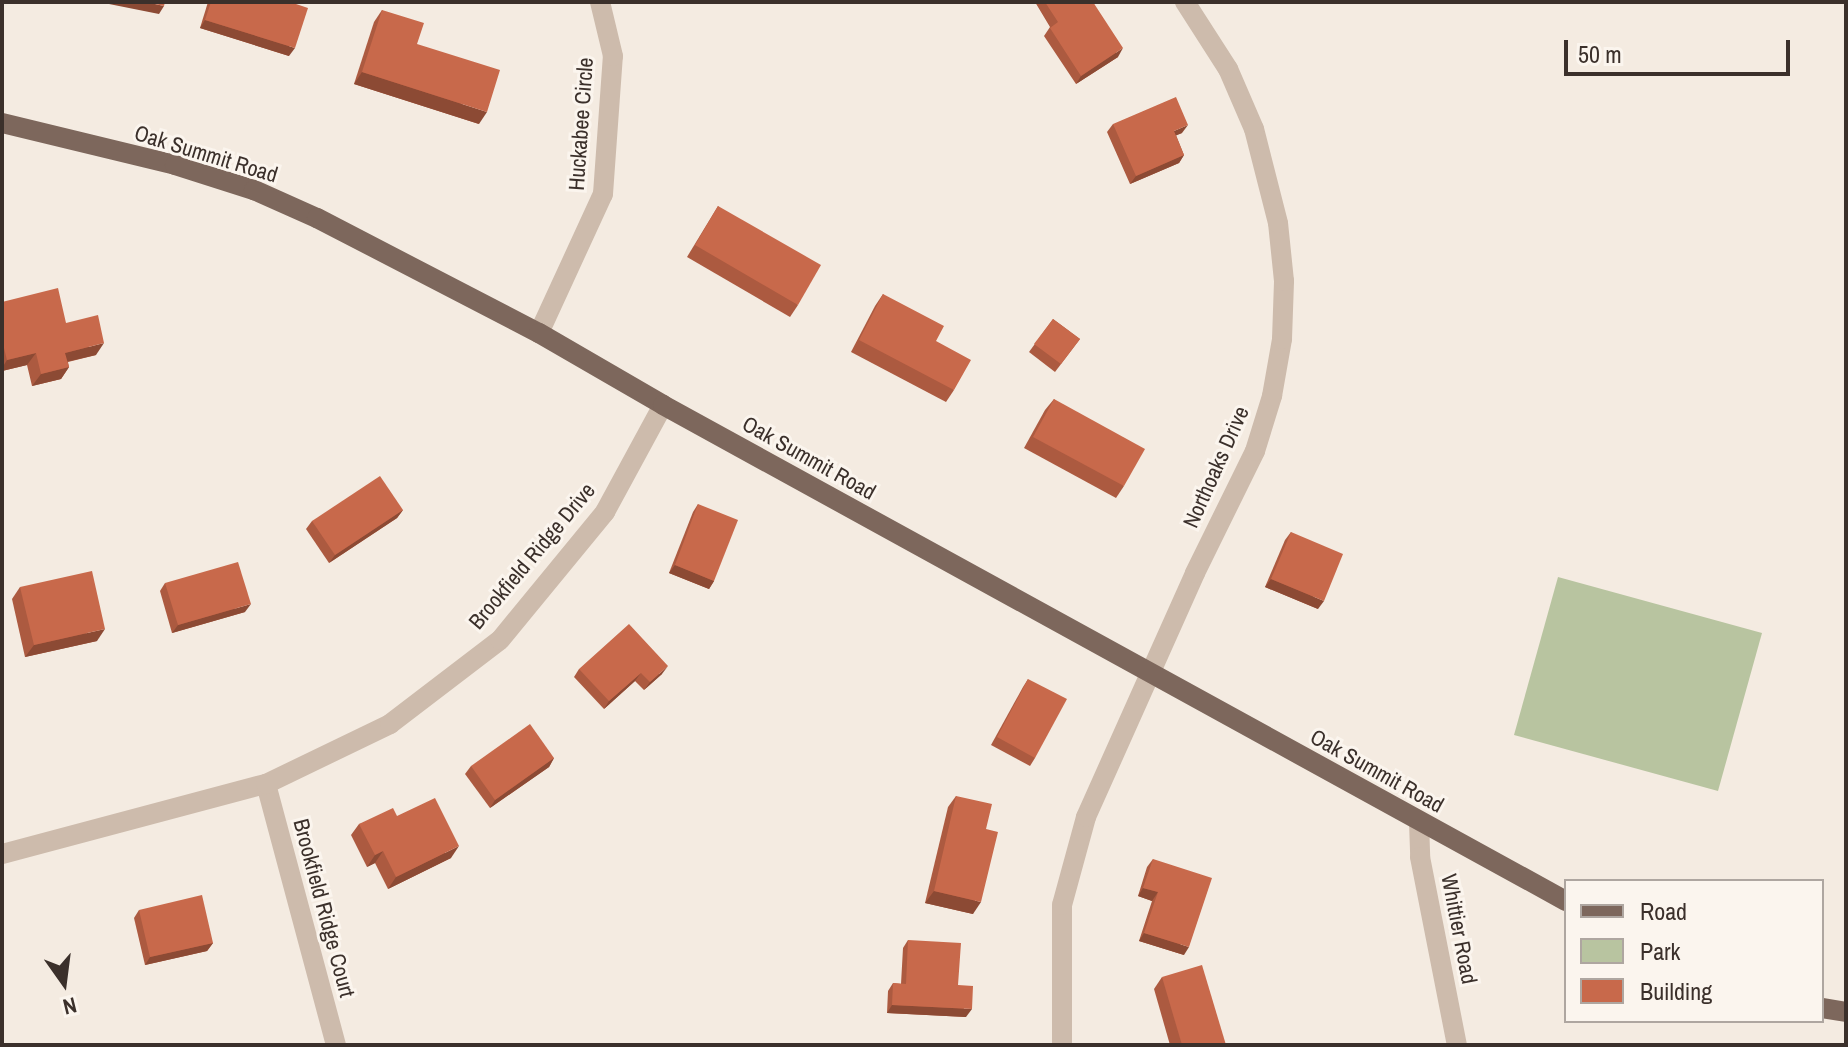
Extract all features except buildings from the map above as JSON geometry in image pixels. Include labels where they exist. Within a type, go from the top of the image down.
[{"type":"main road","name":"Oak Summit Road","points":[[2,123],[175,165],[254,190],[317,218],[539,333],[663,405],[1564,900]]},
{"type":"main road","points":[[1824,1008],[1846,1012]]},
{"type":"street","name":"Huckabee Circle","points":[[539,333],[603,194],[613,56],[600,2]]},
{"type":"street","name":"Northoaks Drive","points":[[1062,1045],[1062,905],[1086,817],[1195,573],[1255,451],[1272,396],[1282,339],[1284,281],[1278,223],[1254,129],[1228,69],[1185,2]]},
{"type":"street","name":"Brookfield Ridge Drive","points":[[2,854],[266,784],[390,724],[500,640],[605,512],[663,405]]},
{"type":"street","name":"Brookfield Ridge Court","points":[[266,784],[336,1045]]},
{"type":"street","name":"Whittier Road","points":[[1419,822],[1420,857],[1457,1045]]},
{"type":"green space","points":[[1558,577],[1762,633],[1718,791],[1514,735]]}]
